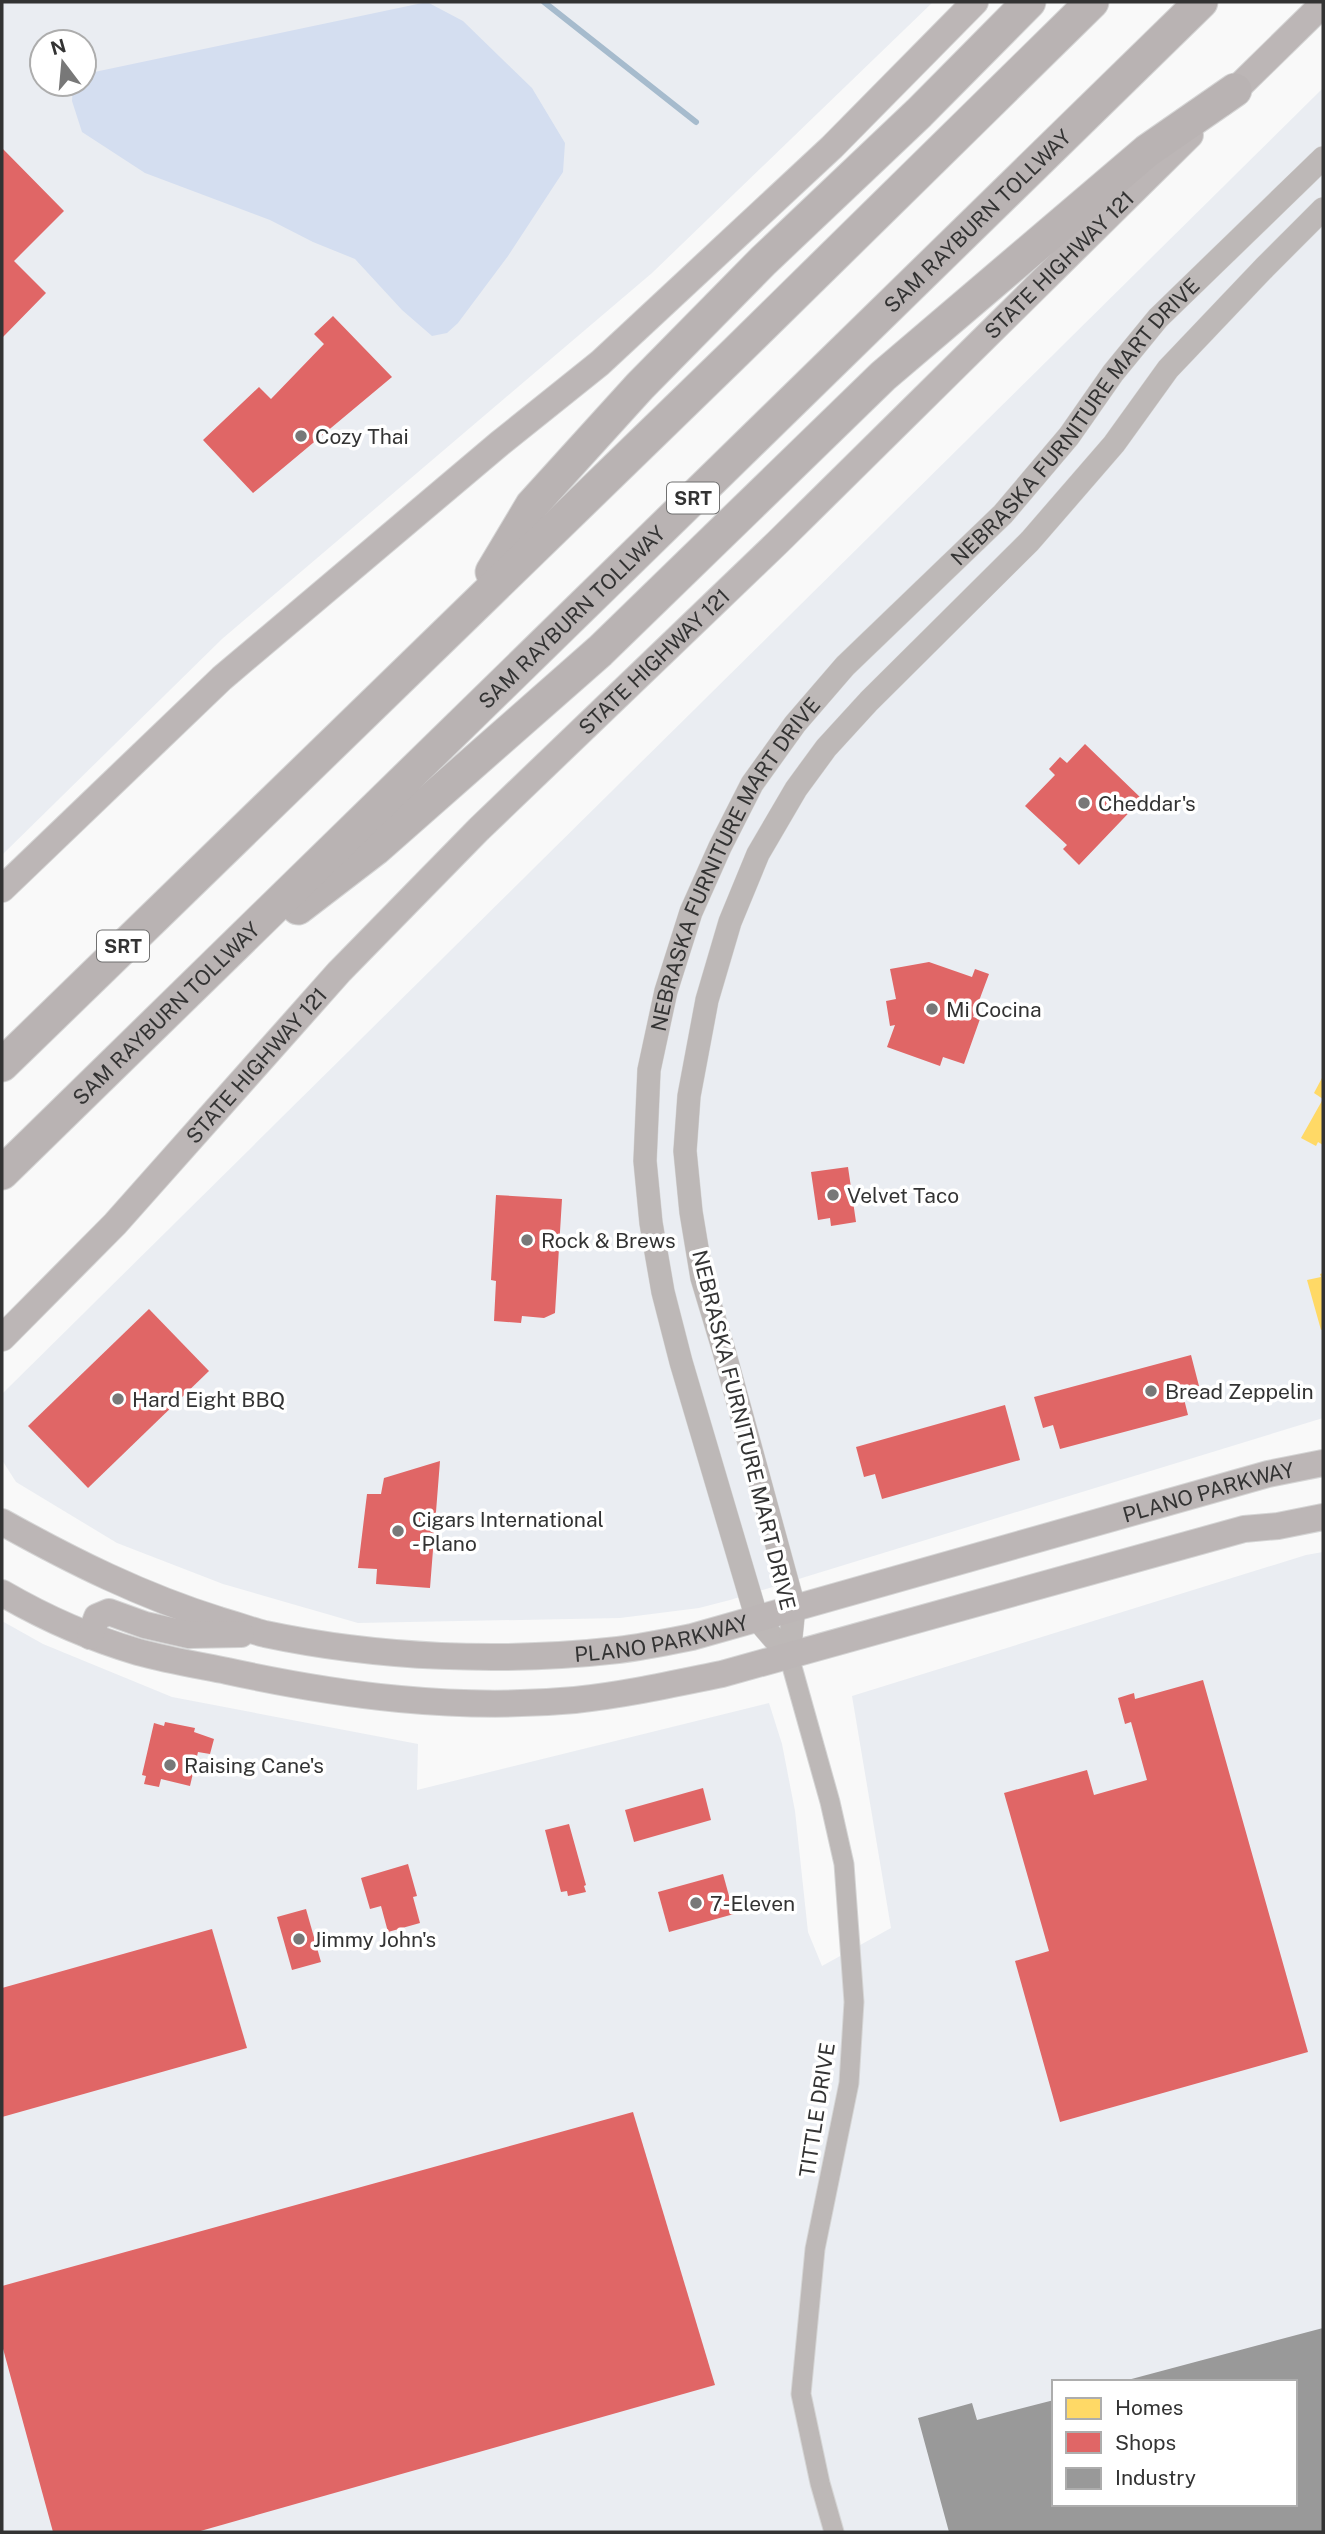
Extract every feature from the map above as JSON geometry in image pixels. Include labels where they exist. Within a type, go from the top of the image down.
[{"type":"highway","points":[[468,611],[533,505],[640,386],[763,261],[919,113],[1029,2]]},
{"type":"highway","name":"SRT","points":[[2,1065],[1092,2]]},
{"type":"highway","name":"SAM RAYBURN TOLLWAY","points":[[2,1173],[1201,2]]},
{"type":"highway","points":[[184,994],[375,849],[600,651],[883,376],[1147,151],[1235,90]]},
{"type":"main road","points":[[2,889],[222,678],[499,444],[600,363],[832,147],[975,2]]},
{"type":"main road","name":"STATE HIGHWAY 121","points":[[2,1338],[115,1224],[339,972],[478,829],[778,542],[1323,4]]},
{"type":"main road","name":"PLANO PARKWAY","points":[[2,1522],[130,1589],[263,1633],[397,1653],[546,1656],[620,1650],[692,1637],[1268,1474],[1323,1463]]},
{"type":"main road","name":"PLANO PARKWAY","points":[[2,1593],[33,1611],[90,1636],[139,1652],[280,1683],[334,1693],[440,1703],[575,1700],[649,1689],[789,1656],[1244,1529],[1278,1526],[1323,1517]]},
{"type":"main road","points":[[90,1636],[97,1617],[109,1612],[145,1625],[189,1634],[263,1633]]},
{"type":"street","name":"NEBRASKA FURNITURE MART DRIVE","points":[[789,1656],[757,1619],[681,1362],[663,1292],[651,1223],[645,1161],[649,1070],[666,991],[691,912],[752,784],[795,724],[845,666],[1003,514],[1069,436],[1113,373],[1158,318],[1323,158]]},
{"type":"street","name":"NEBRASKA FURNITURE MART DRIVE","points":[[789,1656],[794,1607],[702,1278],[686,1164],[689,1096],[707,1000],[730,922],[758,854],[796,789],[826,748],[869,701],[1030,541],[1114,444],[1168,369],[1323,209]]},
{"type":"street","name":"TITTLE DRIVE","points":[[789,1656],[830,1802],[844,1864],[854,2002],[849,2083],[815,2249],[801,2394],[820,2483],[834,2532]]},
{"type":"shaded area","points":[[2,2],[933,2],[652,273],[222,639],[2,855]]},
{"type":"shaded area","points":[[427,2],[463,21],[532,88],[565,143],[563,172],[508,256],[458,323],[447,333],[432,336],[402,310],[355,259],[270,220],[145,173],[82,132],[72,98],[98,98],[98,71]]},
{"type":"shaded area","points":[[1323,88],[1323,1418],[730,1600],[699,1608],[620,1618],[358,1623],[223,1584],[117,1543],[16,1482],[2,1460],[2,1394]]},
{"type":"shaded area","points":[[1323,1552],[1323,2532],[2,2532],[2,1621],[43,1644],[172,1697],[418,1744],[417,1790],[769,1703],[782,1744],[795,1811],[808,1932],[822,1966],[891,1928],[852,1696],[1306,1555]]},
{"type":"building: Homes","points":[[1323,1076],[1323,1099],[1314,1093]]},
{"type":"building: Homes","points":[[1323,1099],[1323,1145],[1318,1142],[1316,1146],[1301,1138]]},
{"type":"building: Homes","points":[[1323,1273],[1321,1330],[1307,1280],[1321,1277],[1320,1274]]},
{"type":"building: Shops","points":[[2,148],[64,211],[14,261],[46,293],[2,338]]},
{"type":"building: Shops","points":[[333,316],[392,377],[253,493],[203,440],[259,387],[271,399],[324,344],[314,334]]},
{"type":"building: Shops","name":"Cheddar's","points":[[1085,744],[1142,799],[1079,865],[1063,849],[1067,845],[1025,806],[1055,775],[1049,769],[1060,757],[1067,763]]},
{"type":"building: Shops","name":"Mi Cocina","points":[[929,962],[972,977],[975,969],[989,974],[973,1017],[980,1019],[964,1064],[943,1057],[940,1066],[887,1047],[895,1025],[890,1026],[886,1001],[896,999],[890,969]]},
{"type":"building: Shops","name":"Velvet Taco","points":[[848,1167],[856,1222],[831,1226],[830,1218],[818,1220],[811,1172]]},
{"type":"building: Shops","name":"Rock & Brews","points":[[496,1195],[562,1199],[555,1313],[544,1318],[522,1316],[521,1323],[494,1321],[496,1281],[491,1280]]},
{"type":"building: Shops","name":"Hard Eight BBQ","points":[[149,1309],[209,1371],[88,1488],[28,1426]]},
{"type":"building: Shops","points":[[1191,1355],[1199,1386],[1182,1391],[1188,1415],[1060,1449],[1053,1425],[1043,1428],[1034,1397]]},
{"type":"building: Shops","points":[[1005,1405],[1020,1460],[882,1499],[875,1474],[864,1477],[856,1447]]},
{"type":"building: Shops","name":"Cigars International - Plano","points":[[440,1461],[430,1588],[376,1584],[377,1569],[358,1568],[367,1494],[381,1494],[384,1478]]},
{"type":"building: Shops","points":[[1203,1680],[1308,2052],[1060,2122],[1015,1961],[1049,1951],[1004,1793],[1087,1770],[1094,1795],[1147,1780],[1131,1722],[1125,1724],[1118,1698],[1134,1693],[1135,1699]]},
{"type":"building: Shops","name":"Raising Cane's","points":[[165,1722],[195,1728],[194,1732],[214,1739],[210,1754],[198,1752],[190,1786],[161,1779],[159,1787],[144,1784],[146,1776],[142,1775],[154,1723],[164,1726]]},
{"type":"building: Shops","points":[[703,1788],[711,1820],[634,1842],[625,1810]]},
{"type":"building: Shops","points":[[569,1824],[586,1892],[568,1896],[567,1891],[561,1892],[545,1830]]},
{"type":"building: Shops","points":[[408,1864],[417,1896],[413,1897],[420,1923],[388,1932],[381,1906],[370,1909],[361,1878]]},
{"type":"building: Shops","name":"7-Eleven","points":[[723,1874],[734,1914],[669,1932],[658,1892]]},
{"type":"building: Shops","name":"Jimmy John's","points":[[306,1909],[321,1962],[292,1970],[277,1917]]},
{"type":"building: Shops","points":[[212,1929],[247,2048],[2,2117],[2,1988]]},
{"type":"building: Shops","points":[[633,2112],[715,2385],[197,2532],[53,2532],[2,2345],[2,2286]]},
{"type":"building: Industry","points":[[1323,2328],[1323,2532],[949,2532],[918,2418],[972,2403],[977,2420],[1052,2401],[1052,2506],[1297,2506],[1297,2380],[1128,2380]]},
{"type":"waterway","points":[[544,2],[696,122]]},
{"type":"place","name":"Cozy Thai","points":[[301,436]]},
{"type":"place","name":"Cheddar's","points":[[1084,803]]},
{"type":"place","name":"Mi Cocina","points":[[932,1009]]},
{"type":"place","name":"Velvet Taco","points":[[833,1195]]},
{"type":"place","name":"Rock & Brews","points":[[527,1240]]},
{"type":"place","name":"Bread Zeppelin","points":[[1151,1391]]},
{"type":"place","name":"Hard Eight BBQ","points":[[118,1399]]},
{"type":"place","name":"Cigars International - Plano","points":[[398,1531]]},
{"type":"place","name":"Raising Cane's","points":[[170,1765]]},
{"type":"place","name":"7-Eleven","points":[[696,1903]]},
{"type":"place","name":"Jimmy John's","points":[[299,1939]]}]
